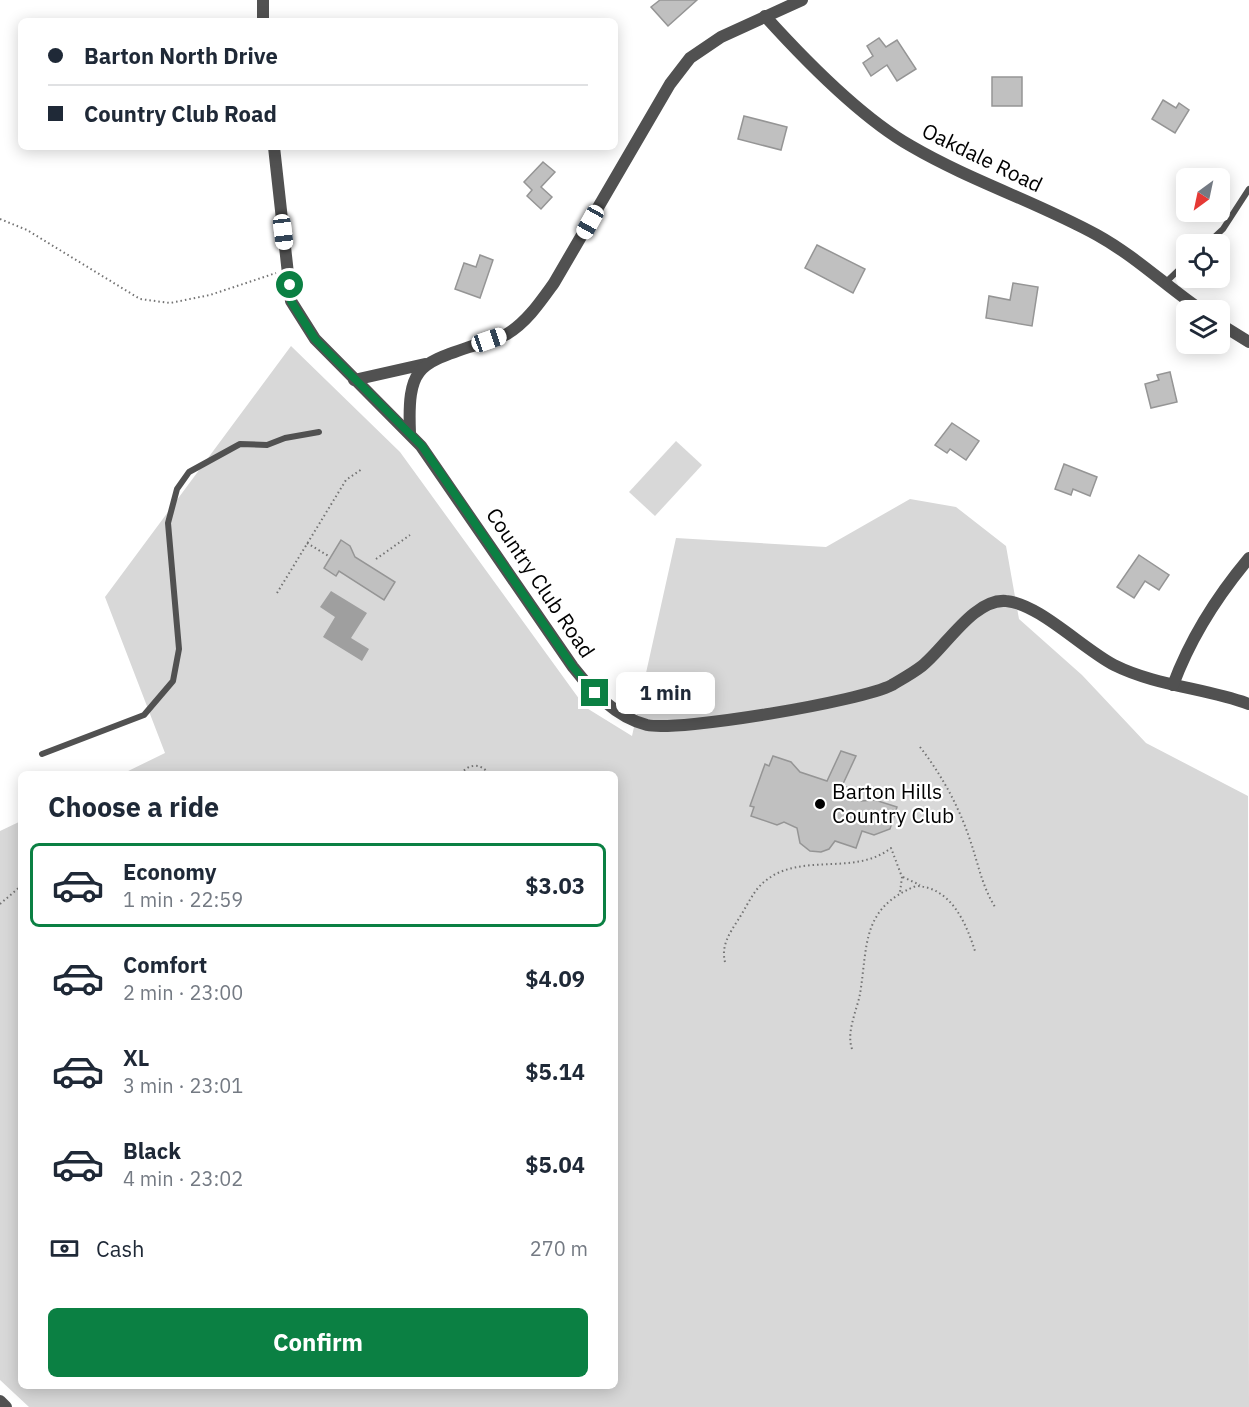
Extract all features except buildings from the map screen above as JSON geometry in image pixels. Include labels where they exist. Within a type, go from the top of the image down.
[{"type":"street","points":[[263,0],[263,18]]},
{"type":"street","points":[[354,380],[424,364],[507,333],[531,314],[554,283],[670,84],[690,58],[721,37],[802,0]]},
{"type":"street","name":"Oakdale Road","points":[[765,16],[792,46],[871,117],[909,145],[1097,235],[1137,260],[1188,300]]},
{"type":"street","name":"Country Club Road","points":[[274,150],[291,301],[315,339],[410,433],[453,490],[573,667],[595,693],[612,708],[645,724],[667,727],[727,720],[858,696],[890,686],[923,665],[973,614],[989,603],[1006,601],[1030,608],[1087,649],[1116,666],[1173,685],[1219,693],[1249,704]]},
{"type":"street","points":[[1230,330],[1249,342]]},
{"type":"street","points":[[410,433],[408,404],[412,382],[424,364]]},
{"type":"street","points":[[1173,685],[1182,660],[1228,583],[1249,558]]},
{"type":"street","points":[[0,1401],[6,1407]]},
{"type":"lane","points":[[1218,234],[1249,189]]},
{"type":"lane","points":[[1165,283],[1176,273]]},
{"type":"lane","points":[[42,753],[144,715],[173,681],[179,649],[168,523],[171,504],[182,479],[189,472],[240,444],[267,445],[285,438],[320,432]]},
{"type":"path","points":[[0,219],[36,234],[140,299],[170,303],[200,297],[287,270]]},
{"type":"path","points":[[277,593],[346,480],[362,469]]},
{"type":"path","points":[[376,558],[410,535]]},
{"type":"path","points":[[307,543],[330,557]]},
{"type":"path","points":[[920,747],[934,765],[963,821],[980,879],[995,907]]},
{"type":"path","points":[[464,771],[470,766],[476,765],[486,771]]},
{"type":"path","points":[[725,962],[723,947],[729,935],[758,889],[775,875],[800,867],[867,861],[881,856],[891,848],[902,877],[900,893]]},
{"type":"path","points":[[902,877],[940,893],[961,915],[975,951]]},
{"type":"path","points":[[852,1048],[851,1034],[860,992],[865,944],[877,916],[900,893],[922,886]]},
{"type":"path","points":[[0,904],[18,889]]},
{"type":"shaded area","name":"Barton Hills Country Club","points":[[291,346],[400,452],[585,707],[632,736],[676,538],[826,547],[910,499],[956,507],[1006,546],[1019,619],[1082,675],[1146,743],[1248,796],[1249,1407],[29,1407],[0,1380],[0,831],[18,822],[18,1389],[618,1389],[618,771],[128,771],[165,753],[105,597]]},
{"type":"shaded area","points":[[676,441],[702,465],[655,516],[629,492]]},
{"type":"shaded area","points":[[331,591],[367,613],[351,638],[369,649],[362,661],[323,637],[335,617],[320,607]]},
{"type":"place","name":"Barton Hills Country Club","points":[[820,804]]},
{"type":"route","points":[[290,285],[291,301],[315,339],[422,446],[573,667],[595,693]]}]
